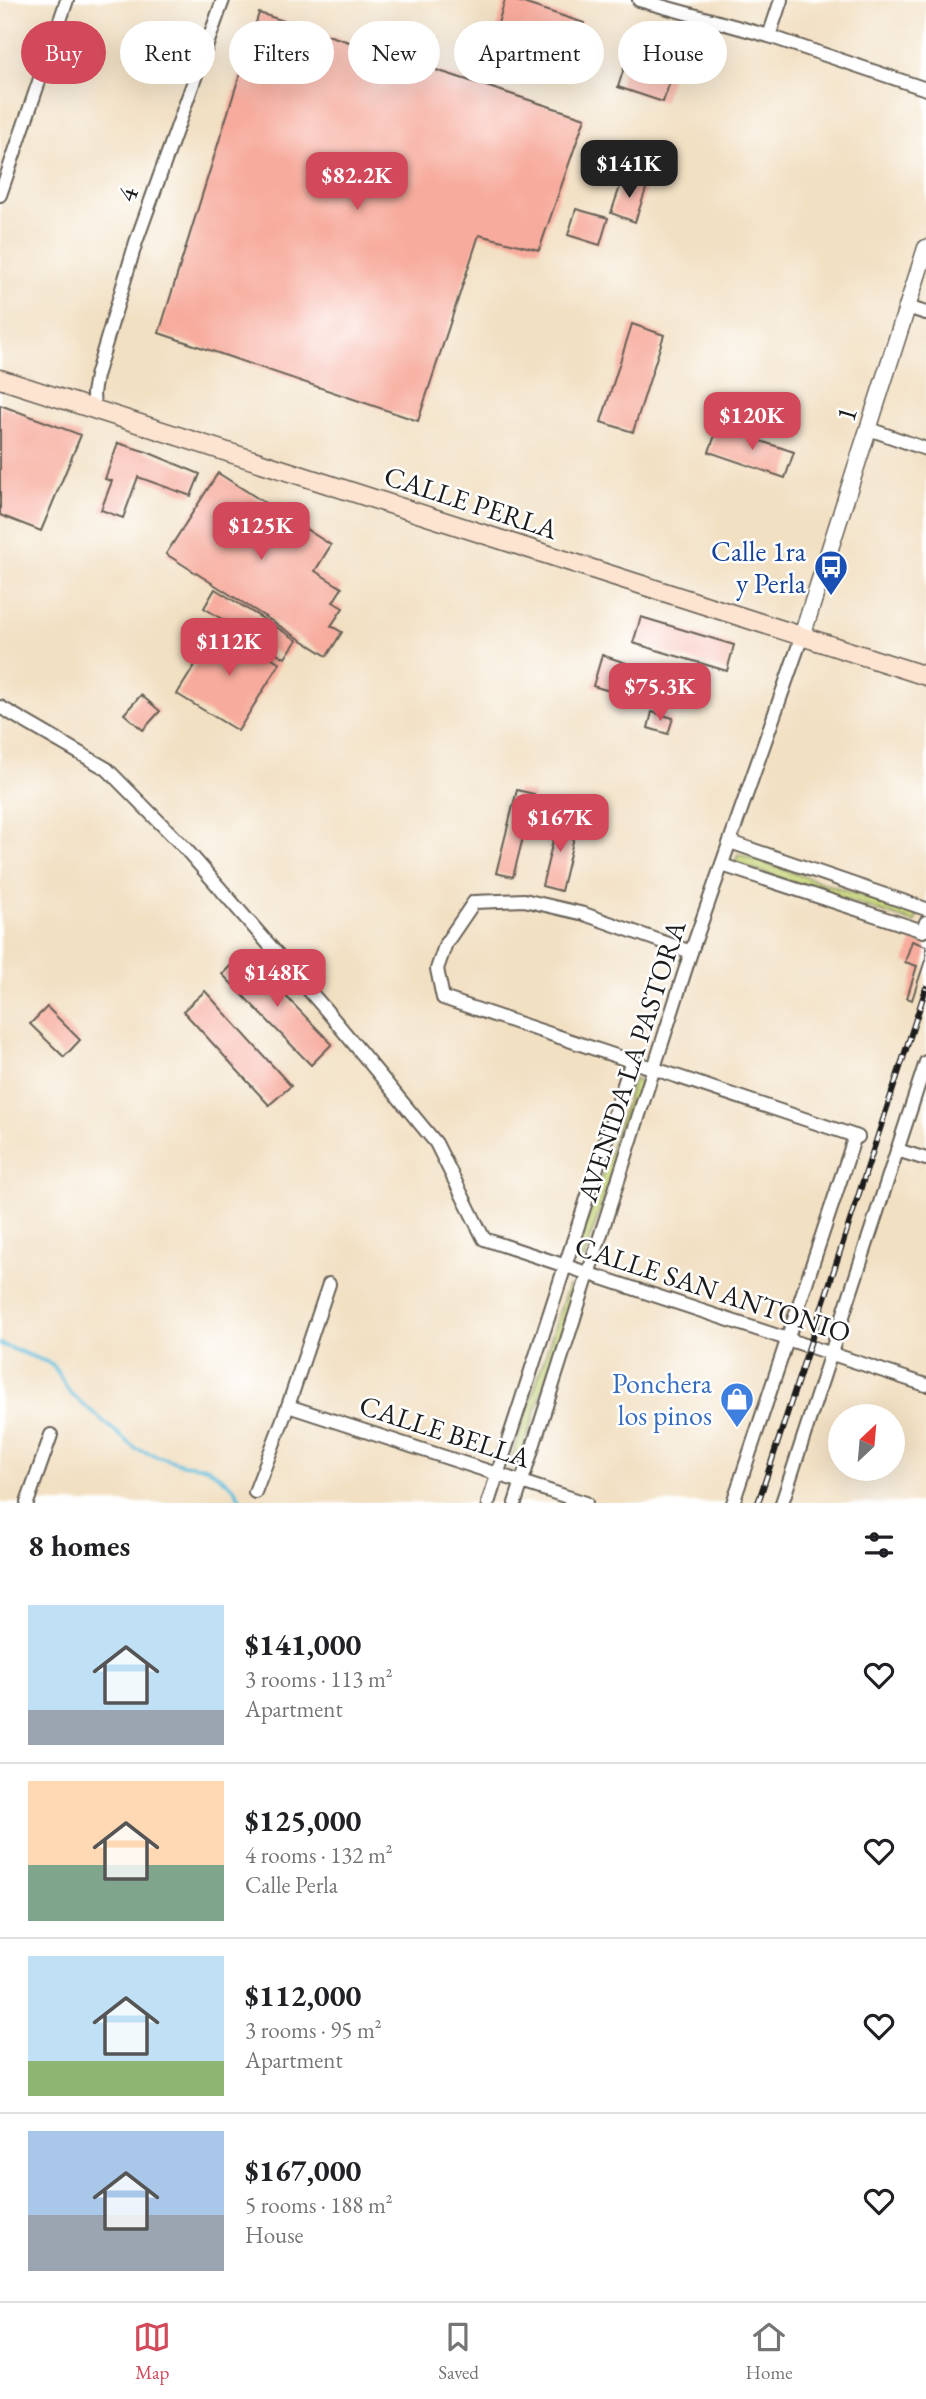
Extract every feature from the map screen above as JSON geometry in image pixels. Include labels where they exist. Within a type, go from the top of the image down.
[{"type":"main road","name":"CALLE PERLA","points":[[0,379],[926,676]]},
{"type":"street","points":[[0,195],[67,0]]},
{"type":"street","name":"4","points":[[94,409],[93,386],[136,242],[223,0]]},
{"type":"street","points":[[639,0],[769,36],[926,89]]},
{"type":"street","points":[[769,36],[781,0]]},
{"type":"street","name":"1","points":[[802,636],[926,247]]},
{"type":"street","points":[[907,306],[926,313]]},
{"type":"street","points":[[869,429],[926,449]]},
{"type":"street","name":"AVENIDA LA PASTORA","points":[[515,1503],[691,952],[802,636]]},
{"type":"street","name":"CALLE SAN ANTONIO","points":[[0,707],[107,769],[184,847],[326,1010],[436,1143],[484,1239],[926,1385]]},
{"type":"street","points":[[730,842],[926,909]]},
{"type":"street","points":[[722,865],[924,927]]},
{"type":"street","points":[[691,952],[584,914],[524,900],[474,902],[446,943],[437,969],[443,998],[856,1137],[733,1503]]},
{"type":"street","name":"AVENIDA LA PASTORA","points":[[488,1503],[631,1062]]},
{"type":"street","points":[[782,1503],[926,1062]]},
{"type":"street","points":[[897,1150],[926,1159]]},
{"type":"street","points":[[255,1493],[288,1406],[329,1283]]},
{"type":"street","name":"CALLE BELLA","points":[[288,1406],[586,1503]]},
{"type":"street","points":[[27,1503],[51,1435]]},
{"type":"green space","points":[[738,854],[918,915],[915,923],[735,863]]},
{"type":"green space","points":[[634,1079],[641,1083],[584,1259],[575,1257]]},
{"type":"green space","points":[[568,1286],[575,1289],[517,1469],[509,1467]]},
{"type":"building","points":[[505,0],[514,0],[578,21],[499,21]]},
{"type":"building","points":[[259,13],[284,21],[256,21]]},
{"type":"building","points":[[334,37],[348,42],[348,84],[440,84],[440,71],[454,76],[454,84],[479,84],[585,118],[539,250],[479,235],[418,421],[159,333],[237,84],[334,84]]},
{"type":"building","points":[[619,84],[669,84],[663,102],[618,87]]},
{"type":"building","points":[[623,178],[647,186],[635,222],[611,213]]},
{"type":"building","points":[[576,209],[608,218],[600,245],[568,235]]},
{"type":"building","points":[[632,324],[664,335],[633,432],[601,422]]},
{"type":"building","points":[[0,405],[81,435],[41,531],[0,515]]},
{"type":"building","points":[[718,427],[794,452],[785,478],[709,452]]},
{"type":"building","points":[[118,443],[200,474],[191,496],[138,477],[123,518],[101,510],[112,481],[105,479]]},
{"type":"building","points":[[218,473],[331,545],[315,571],[342,588],[333,602],[343,608],[331,626],[342,632],[327,656],[166,554]]},
{"type":"building","points":[[215,589],[297,640],[285,658],[204,608]]},
{"type":"building","points":[[641,617],[734,645],[727,671],[633,643]]},
{"type":"building","points":[[220,625],[280,663],[238,731],[177,694]]},
{"type":"building","points":[[602,655],[626,663],[616,693],[593,686]]},
{"type":"building","points":[[141,695],[160,711],[143,730],[124,714]]},
{"type":"building","points":[[652,712],[673,718],[668,734],[648,728]]},
{"type":"building","points":[[517,790],[534,794],[513,877],[496,873]]},
{"type":"building","points":[[559,816],[578,821],[561,891],[542,886]]},
{"type":"building","points":[[912,941],[926,946],[926,957],[912,1000],[907,998],[917,966],[905,962]]},
{"type":"building","points":[[244,953],[332,1044],[311,1065],[222,974]]},
{"type":"building","points":[[205,991],[291,1086],[269,1105],[183,1011]]},
{"type":"building","points":[[47,1007],[80,1040],[64,1057],[30,1024]]},
{"type":"waterway","points":[[0,1344],[52,1364],[70,1393],[136,1449],[182,1464],[207,1467],[233,1487],[243,1503]]},
{"type":"railway","points":[[758,1503],[926,988]]},
{"type":"place","name":"Calle 1ra y Perla","points":[[831,597]]},
{"type":"place","name":"Ponchera los pinos","points":[[737,1429]]}]
